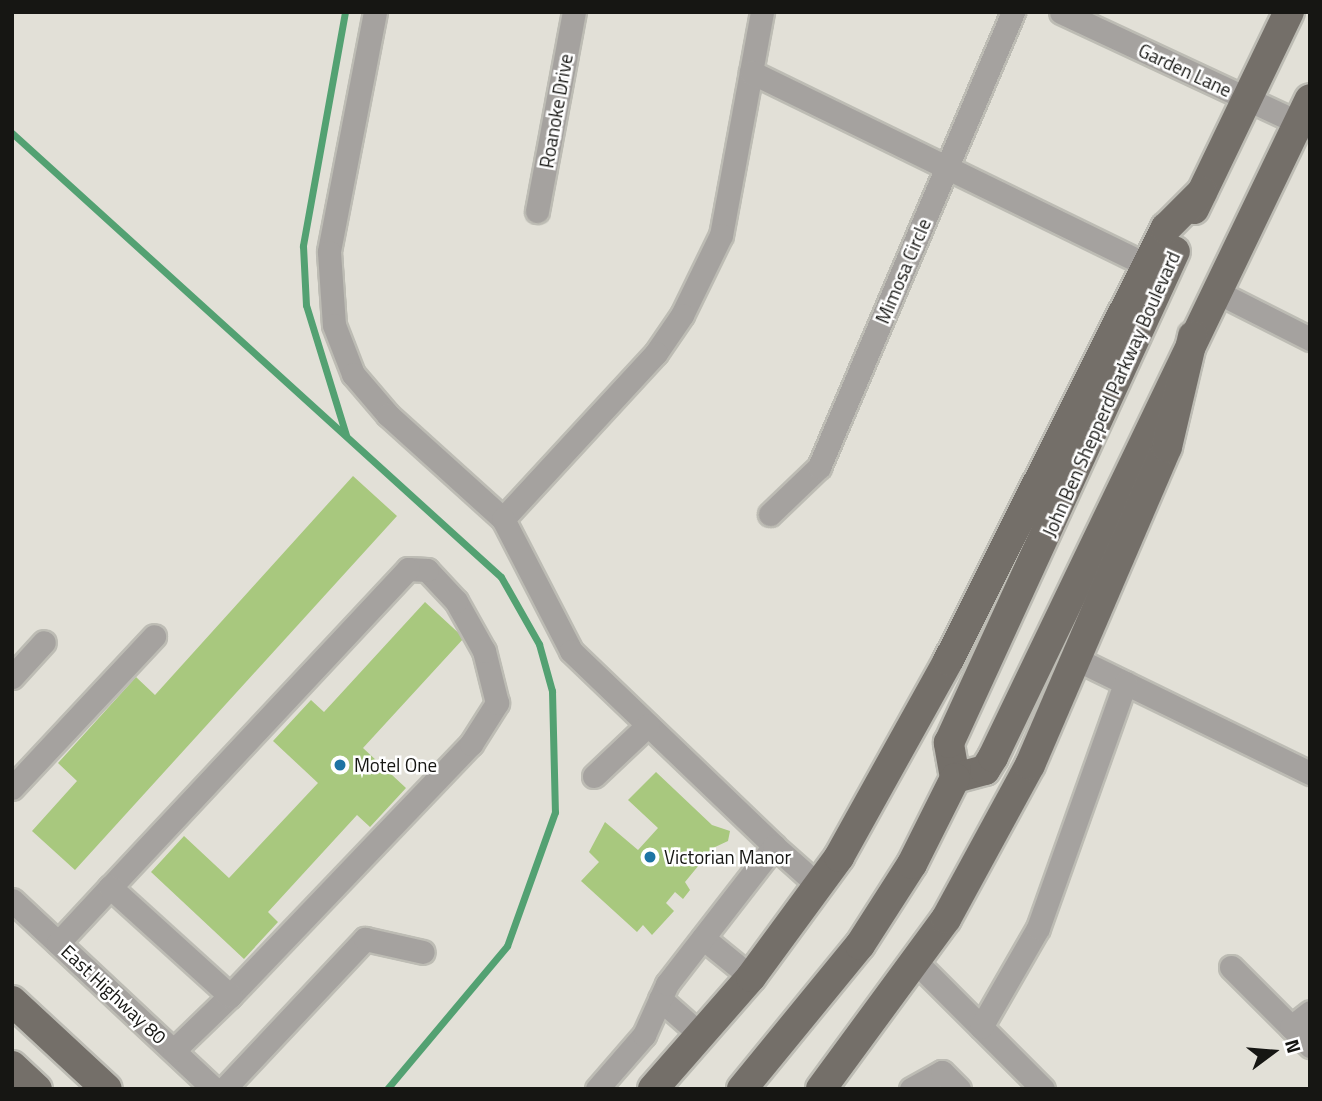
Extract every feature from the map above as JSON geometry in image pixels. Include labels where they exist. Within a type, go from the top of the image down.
[{"type":"main road","name":"John Ben Shepperd Parkway Boulevard","points":[[955,778],[949,743],[1202,192],[1289,12]]},
{"type":"main road","points":[[742,1089],[860,945],[912,864],[955,778],[985,770],[993,757],[1215,291],[1306,117]]},
{"type":"main road","points":[[653,1089],[751,977],[819,886],[943,671],[1166,228],[1202,192]]},
{"type":"main road","points":[[821,1089],[917,963],[1003,818],[1076,659],[1167,447],[1193,336]]},
{"type":"main road","points":[[12,1001],[107,1089]]},
{"type":"main road","points":[[12,1066],[37,1089]]},
{"type":"street","points":[[375,12],[329,251],[334,325],[353,374],[388,415],[503,519],[571,651],[819,886]]},
{"type":"street","name":"Roanoke Drive","points":[[537,211],[573,12]]},
{"type":"street","points":[[503,519],[648,363],[682,315],[722,235],[762,12]]},
{"type":"street","name":"Mimosa Circle","points":[[770,514],[819,467],[1013,12]]},
{"type":"street","name":"Garden Lane","points":[[1061,12],[1247,99],[1306,117]]},
{"type":"street","points":[[751,72],[1147,265]]},
{"type":"street","points":[[1215,291],[1310,338]]},
{"type":"street","points":[[58,943],[408,569],[427,570],[456,601],[484,651],[497,703],[471,744],[230,996],[174,1050]]},
{"type":"street","points":[[12,788],[154,636]]},
{"type":"street","points":[[12,677],[44,642]]},
{"type":"street","points":[[1076,659],[1310,773]]},
{"type":"street","points":[[981,1027],[1038,928],[1125,683]]},
{"type":"street","points":[[594,776],[648,725]]},
{"type":"street","points":[[597,1089],[644,1035],[660,999],[774,846]]},
{"type":"street","points":[[110,887],[230,996]]},
{"type":"street","name":"East Highway 80","points":[[12,900],[215,1089]]},
{"type":"street","points":[[703,938],[751,977]]},
{"type":"street","points":[[224,1089],[365,939],[424,952]]},
{"type":"street","points":[[917,963],[1043,1089]]},
{"type":"street","points":[[1231,967],[1310,1046]]},
{"type":"street","points":[[660,999],[701,1035]]},
{"type":"street","points":[[1291,1027],[1310,1012]]},
{"type":"street","points":[[911,1089],[922,1077],[942,1072],[959,1089]]},
{"type":"building","points":[[353,476],[397,516],[75,870],[32,831],[77,781],[58,763],[136,677],[155,695]]},
{"type":"building","name":"Motel One","points":[[425,602],[464,638],[363,748],[406,788],[370,827],[357,815],[268,912],[278,922],[244,959],[151,872],[184,836],[229,878],[318,783],[273,741],[311,700],[324,712]]},
{"type":"building","name":"Victorian Manor","points":[[656,772],[712,825],[730,831],[728,841],[713,848],[685,882],[690,890],[683,899],[675,892],[666,903],[674,911],[652,935],[643,925],[637,932],[581,881],[599,862],[589,852],[605,822],[638,850],[658,828],[628,800]]},
{"type":"waterway","points":[[345,12],[303,246],[306,305],[346,435]]},
{"type":"waterway","points":[[12,133],[501,577],[539,644],[552,691],[555,812],[507,946],[387,1089]]},
{"type":"place","name":"Motel One","points":[[340,765]]},
{"type":"place","name":"Victorian Manor","points":[[650,857]]}]
